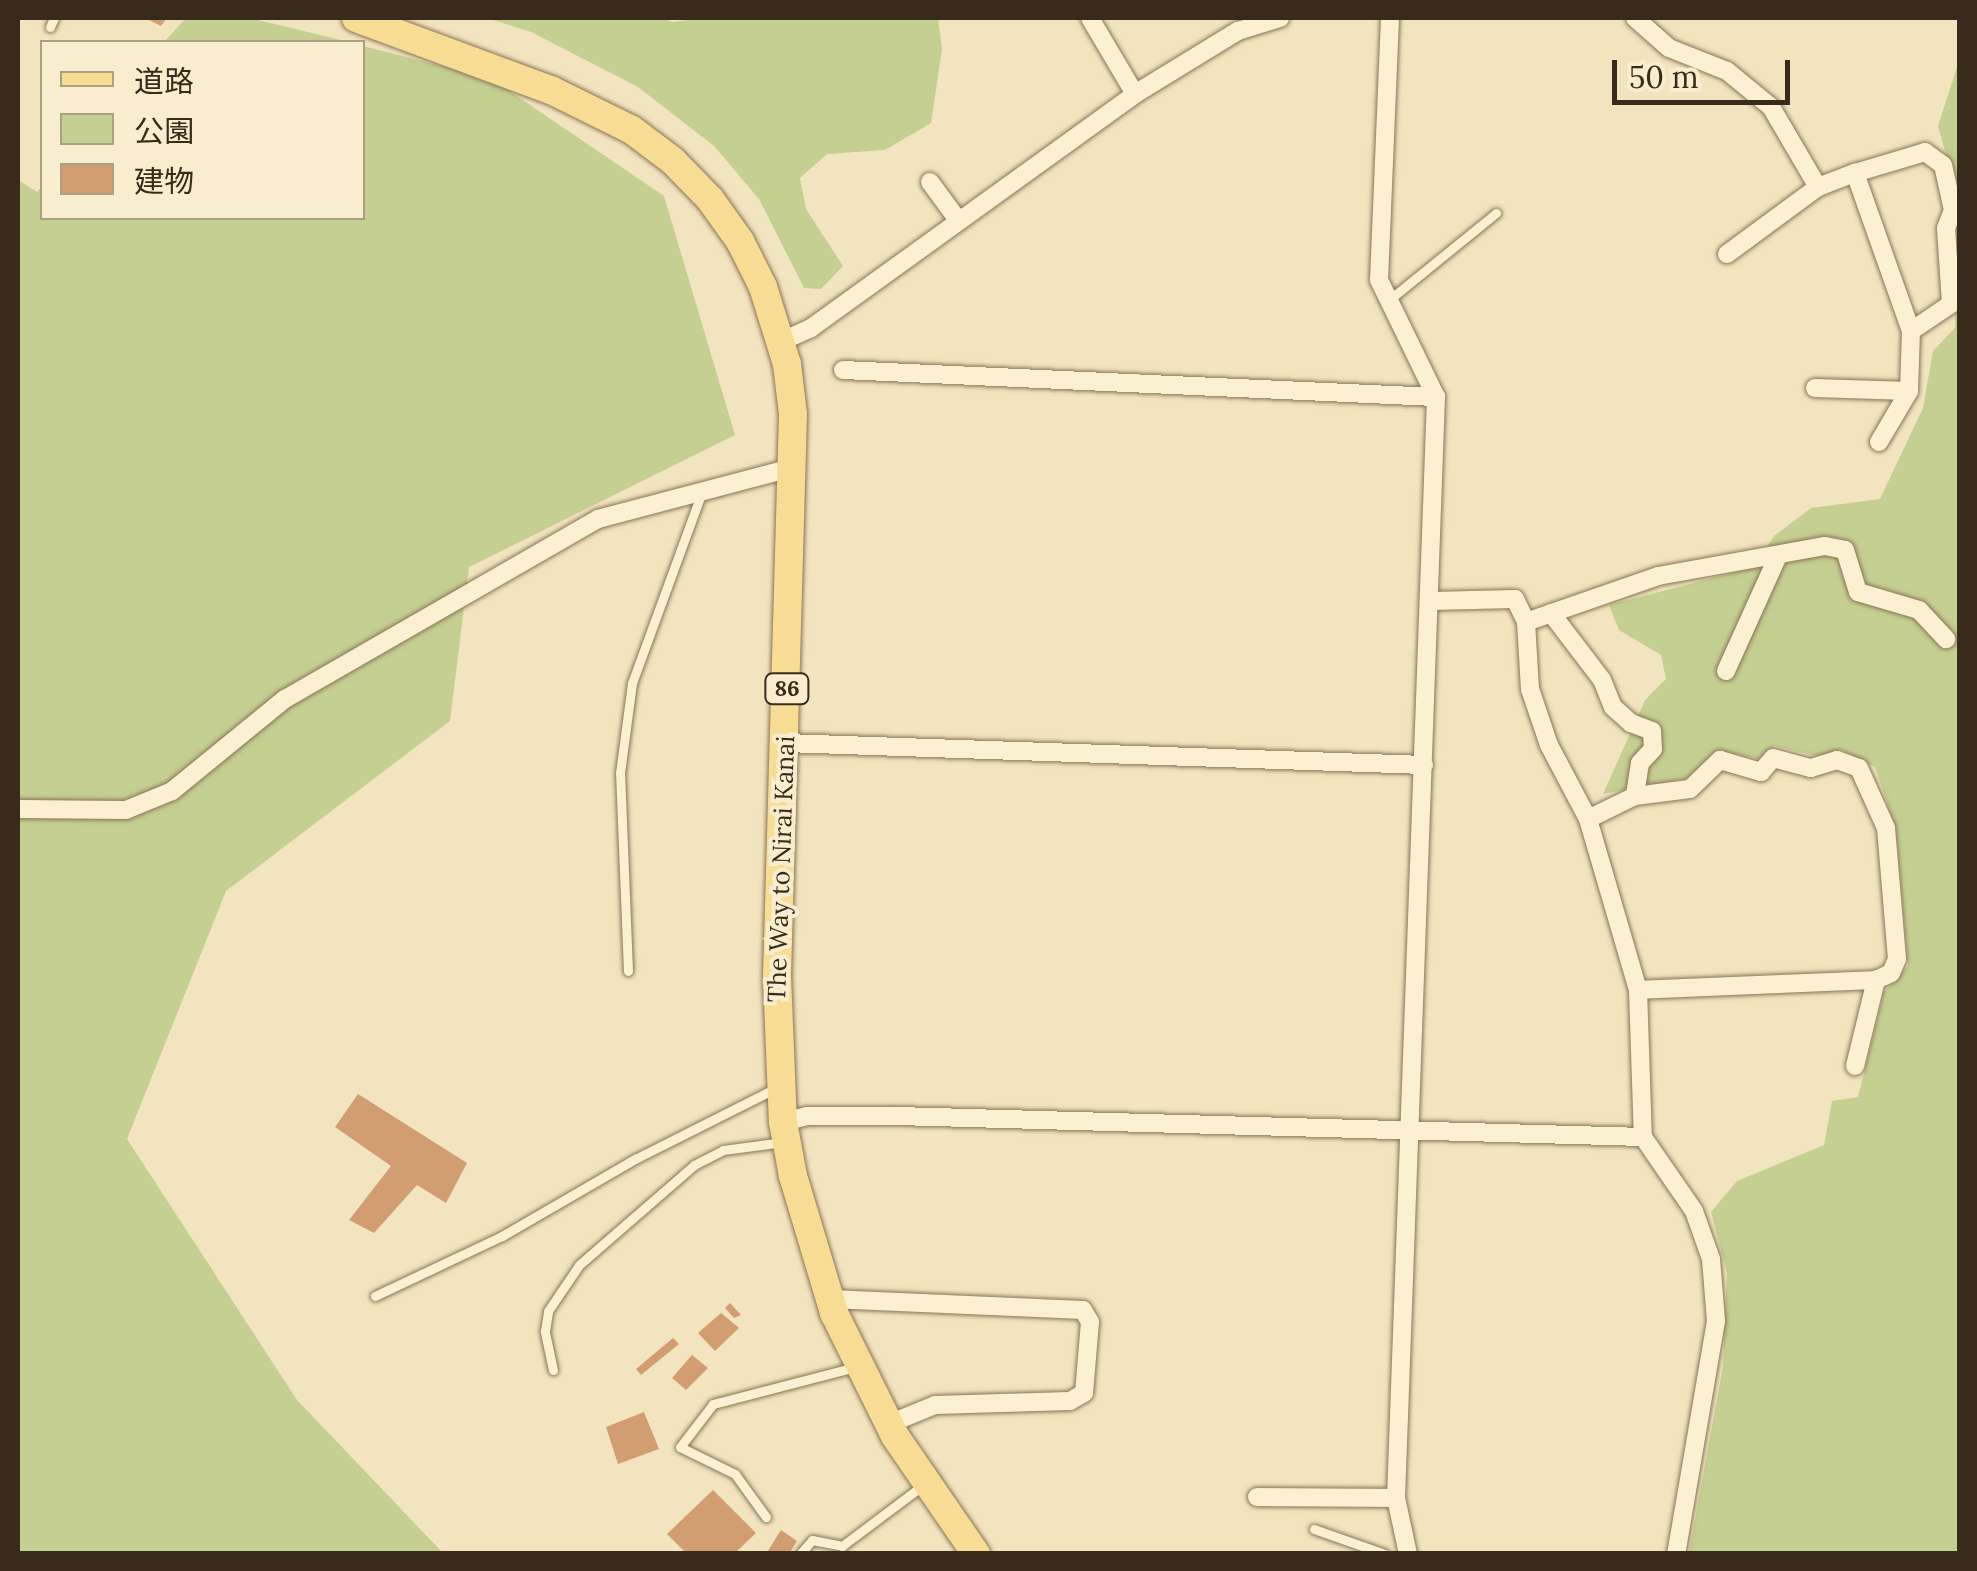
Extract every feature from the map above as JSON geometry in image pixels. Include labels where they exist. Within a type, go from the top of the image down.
[{"type":"main road","name":"The Way to Nirai Kanai","points":[[356,18],[551,90],[653,145],[692,179],[740,241],[763,287],[782,341],[793,414],[777,976],[784,1132],[830,1300],[858,1366],[924,1484],[976,1554]]},
{"type":"street","points":[[1090,18],[1135,94]]},
{"type":"street","points":[[782,341],[811,328],[1135,94],[1238,32],[1280,18]]},
{"type":"street","points":[[1378,18],[1404,18]]},
{"type":"street","points":[[1390,18],[1379,280],[1436,397],[1396,1498],[1408,1554]]},
{"type":"street","points":[[1634,18],[1669,48],[1726,71],[1771,107],[1818,187]]},
{"type":"street","points":[[1727,254],[1818,187],[1925,152],[1943,165],[1954,210],[1946,228],[1951,304],[1911,332]]},
{"type":"street","points":[[1855,172],[1911,332],[1909,391],[1879,442]]},
{"type":"street","points":[[930,182],[958,220]]},
{"type":"street","points":[[843,370],[1436,397]]},
{"type":"street","points":[[1815,388],[1909,391]]},
{"type":"street","points":[[18,809],[126,810],[172,792],[285,699],[598,519],[794,466]]},
{"type":"street","points":[[1526,622],[1658,576],[1825,546],[1845,550],[1858,592],[1919,610],[1946,639]]},
{"type":"street","points":[[1726,671],[1778,556]]},
{"type":"street","points":[[1430,602],[1515,599],[1526,622],[1530,689],[1549,744],[1588,819],[1638,990],[1643,1137],[1694,1211],[1712,1274],[1716,1321],[1676,1554]]},
{"type":"street","points":[[1551,613],[1602,680],[1613,707],[1631,723],[1652,732],[1653,749],[1640,763],[1635,796]]},
{"type":"street","points":[[785,743],[1424,765]]},
{"type":"street","points":[[1588,819],[1635,796],[1690,789],[1720,760],[1761,772],[1773,758],[1811,768],[1837,760],[1859,768],[1886,828],[1897,959],[1891,972],[1876,980],[1638,990]]},
{"type":"street","points":[[1855,1066],[1876,980]]},
{"type":"street","points":[[784,1132],[807,1116],[898,1116],[1643,1137]]},
{"type":"street","points":[[830,1300],[1083,1310],[1090,1322],[1084,1393],[1070,1401],[935,1405],[888,1424]]},
{"type":"street","points":[[1257,1497],[1396,1498]]},
{"type":"lane","points":[[1389,300],[1496,212]]},
{"type":"lane","points":[[628,970],[620,773],[632,683],[702,491]]},
{"type":"lane","points":[[375,1296],[502,1236],[635,1159],[780,1086]]},
{"type":"lane","points":[[554,1370],[545,1331],[548,1311],[579,1265],[694,1165],[723,1150],[784,1132]]},
{"type":"lane","points":[[766,1517],[735,1474],[680,1447],[713,1404],[858,1366]]},
{"type":"lane","points":[[800,1554],[812,1540],[842,1546],[924,1484]]},
{"type":"lane","points":[[1314,1529],[1385,1554]]},
{"type":"green space","points":[[186,18],[250,18],[341,40],[166,40]]},
{"type":"green space","points":[[487,18],[662,18],[673,22],[702,18],[938,18],[942,49],[931,123],[885,150],[827,154],[800,178],[806,209],[843,266],[821,289],[804,288],[759,199],[714,146],[638,87],[531,32]]},
{"type":"green space","points":[[365,47],[492,79],[664,196],[735,435],[469,567],[450,721],[226,891],[127,1139],[297,1400],[443,1553],[18,1553],[18,180],[37,192],[40,188],[40,220],[365,220]]},
{"type":"green space","points":[[1959,61],[1959,202],[1938,126]]},
{"type":"green space","points":[[1959,216],[1959,1553],[1689,1553],[1723,1366],[1727,1273],[1711,1212],[1737,1181],[1824,1145],[1832,1101],[1858,1097],[1884,992],[1908,966],[1896,829],[1875,767],[1842,750],[1816,756],[1775,746],[1759,759],[1722,751],[1687,778],[1603,794],[1645,700],[1666,679],[1661,655],[1619,630],[1609,605],[1755,567],[1774,536],[1811,508],[1880,499],[1923,408],[1933,351],[1955,328],[1954,228]]},
{"type":"building","points":[[145,18],[167,18],[161,26]]},
{"type":"building","points":[[358,1094],[467,1163],[446,1203],[417,1185],[374,1233],[349,1220],[391,1166],[335,1127]]},
{"type":"building","points":[[730,1303],[741,1315],[734,1318],[725,1308]]},
{"type":"building","points":[[721,1313],[739,1328],[715,1351],[698,1333]]},
{"type":"building","points":[[673,1338],[679,1344],[641,1375],[636,1369]]},
{"type":"building","points":[[692,1355],[708,1368],[686,1390],[672,1378]]},
{"type":"building","points":[[644,1412],[659,1449],[618,1464],[606,1427]]},
{"type":"building","points":[[713,1490],[756,1533],[734,1554],[687,1554],[667,1534]]},
{"type":"building","points":[[781,1530],[797,1541],[789,1554],[766,1554]]}]
